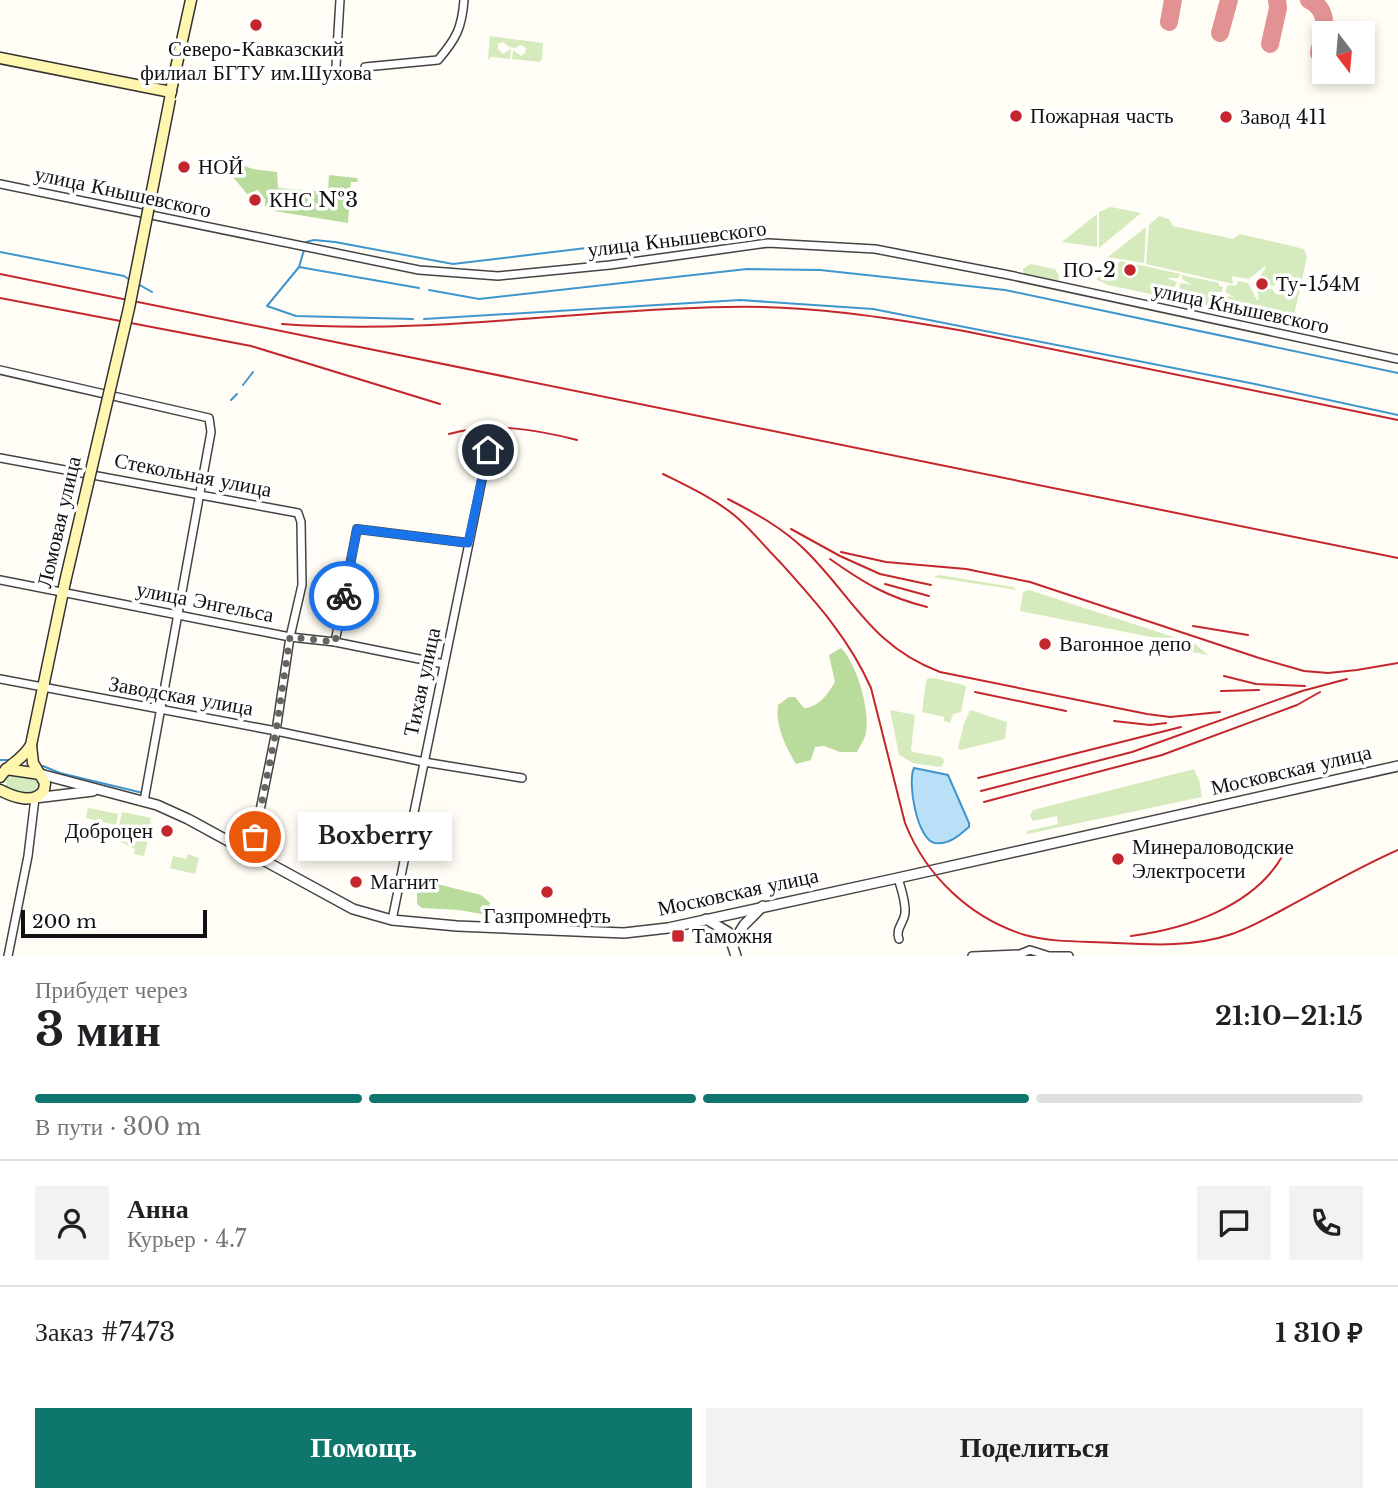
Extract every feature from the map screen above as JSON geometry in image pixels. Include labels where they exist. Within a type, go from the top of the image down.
[{"type":"main road","name":"Ломовая улица","points":[[31,745],[63,586],[129,308],[191,0]]},
{"type":"main road","points":[[0,58],[170,95]]},
{"type":"main road","points":[[0,777],[4,769],[22,759],[31,745]]},
{"type":"main road","points":[[31,745],[33,762],[45,783],[44,790],[35,798]]},
{"type":"main road","name":"Московская улица","points":[[4,769],[40,774]]},
{"type":"main road","name":"Московская улица","points":[[1,788],[21,798],[35,798]]},
{"type":"street","points":[[336,66],[340,0]]},
{"type":"street","points":[[365,67],[438,60],[454,41],[462,20],[464,0]]},
{"type":"street","name":"улица Кнышевского","points":[[0,184],[419,270],[498,276],[610,265],[768,243],[875,249],[1009,275],[1398,359]]},
{"type":"street","points":[[0,370],[209,418],[211,432],[144,801]]},
{"type":"street","name":"Тихая улица","points":[[391,920],[488,450]]},
{"type":"street","name":"Стекольная улица","points":[[0,458],[298,513],[301,522],[302,585],[290,637]]},
{"type":"street","points":[[335,642],[357,529],[468,543]]},
{"type":"street","name":"улица Энгельса","points":[[0,579],[63,586],[178,615],[444,664]]},
{"type":"street","points":[[251,855],[276,731],[290,637]]},
{"type":"street","name":"Заводская улица","points":[[0,679],[424,762],[522,778]]},
{"type":"street","name":"Московская улица","points":[[40,774],[144,801],[188,819],[353,909],[391,920],[457,926],[625,933],[668,928],[1398,766]]},
{"type":"street","name":"Московская улица","points":[[35,798],[102,791]]},
{"type":"street","points":[[8,956],[28,856],[35,798]]},
{"type":"street","points":[[898,878],[905,915],[897,932],[899,939]]},
{"type":"street","points":[[733,943],[744,925],[762,906]]},
{"type":"street","points":[[739,911],[745,921],[744,925]]},
{"type":"street","points":[[705,919],[728,932],[736,956]]},
{"type":"street","points":[[972,956],[1020,954],[1030,950],[1049,956],[1069,956]]},
{"type":"green space","points":[[490,36],[543,43],[542,59],[540,62],[512,59],[513,50],[521,56],[526,48],[521,45],[509,47],[503,42],[498,44],[498,49],[503,54],[511,49],[510,59],[491,57],[488,60]]},
{"type":"green space","points":[[224,159],[253,169],[277,172],[278,188],[328,192],[329,175],[357,178],[358,182],[351,182],[348,223],[274,211],[265,206],[265,199],[258,190],[247,194],[220,161]]},
{"type":"green space","points":[[1111,207],[1141,213],[1099,248],[1099,212]]},
{"type":"green space","points":[[1097,214],[1097,247],[1062,242]]},
{"type":"green space","points":[[1159,216],[1169,219],[1173,226],[1233,239],[1240,234],[1304,249],[1307,257],[1292,324],[1108,285],[1096,279],[1121,261],[1181,274],[1178,278],[1166,278],[1177,282],[1173,290],[1179,292],[1180,283],[1192,285],[1182,279],[1182,275],[1219,283],[1219,286],[1223,287],[1222,292],[1212,292],[1221,296],[1220,301],[1224,301],[1224,296],[1234,297],[1225,292],[1228,285],[1236,286],[1238,281],[1248,283],[1257,300],[1256,285],[1272,289],[1276,295],[1279,282],[1273,286],[1266,281],[1257,281],[1265,266],[1249,279],[1232,276],[1233,284],[1146,264],[1149,225]]},
{"type":"green space","points":[[1146,227],[1144,263],[1108,257]]},
{"type":"green space","points":[[1030,264],[1055,269],[1059,276],[1058,282],[1024,275],[1023,269]]},
{"type":"green space","points":[[939,575],[1013,587],[1017,590],[933,577]]},
{"type":"green space","points":[[1029,590],[1195,644],[1208,655],[1170,648],[1171,641],[1020,611],[1023,592]]},
{"type":"green space","points":[[841,648],[852,665],[861,688],[867,723],[865,737],[857,752],[815,747],[811,760],[796,764],[780,728],[778,705],[789,697],[795,697],[804,708],[822,700],[835,682],[829,655]]},
{"type":"green space","points":[[934,678],[966,687],[961,712],[953,714],[950,723],[944,721],[944,717],[922,712],[926,681]]},
{"type":"green space","points":[[890,710],[915,715],[911,749],[913,752],[941,757],[944,760],[943,765],[940,767],[913,763],[899,755]]},
{"type":"green space","points":[[970,710],[1007,722],[1005,739],[961,750],[958,748]]},
{"type":"green space","points":[[1194,769],[1202,797],[1027,834],[1027,831],[1058,824],[1057,816],[1033,821],[1030,816],[1033,810]]},
{"type":"green space","points":[[9,776],[33,779],[40,785],[38,792],[31,795],[8,789],[6,780]]},
{"type":"green space","points":[[88,808],[118,814],[116,825],[86,818]]},
{"type":"green space","points":[[122,812],[151,818],[149,832],[119,826]]},
{"type":"green space","points":[[120,829],[149,836],[144,856],[134,854],[135,849],[117,840]]},
{"type":"green space","points":[[188,854],[199,858],[195,874],[170,868],[173,856],[186,859]]},
{"type":"green space","points":[[433,883],[481,895],[490,903],[487,915],[422,908],[417,904],[417,890],[431,890]]},
{"type":"water","points":[[914,768],[948,775],[969,823],[969,827],[954,839],[935,843],[923,832],[913,797]]},
{"type":"waterway","points":[[305,245],[306,242],[314,240],[335,242],[453,264],[603,246]]},
{"type":"waterway","points":[[304,250],[299,267],[267,306],[296,316],[413,319]]},
{"type":"waterway","points":[[0,252],[124,276],[130,280]]},
{"type":"waterway","points":[[299,267],[419,288]]},
{"type":"waterway","points":[[429,290],[479,299],[747,269],[820,270],[1005,290],[1398,373]]},
{"type":"waterway","points":[[138,284],[152,292]]},
{"type":"waterway","points":[[424,319],[740,300],[873,309],[1398,415]]},
{"type":"waterway","points":[[243,385],[253,372]]},
{"type":"waterway","points":[[231,400],[237,394]]},
{"type":"waterway","points":[[0,760],[9,760]]},
{"type":"waterway","points":[[43,766],[60,773],[143,793]]},
{"type":"taxiway","points":[[1169,22],[1173,0]]},
{"type":"taxiway","points":[[1220,33],[1229,0]]},
{"type":"taxiway","points":[[1270,44],[1278,8],[1277,0]]},
{"type":"taxiway","points":[[1309,0],[1321,10],[1324,21]]},
{"type":"railway","points":[[0,274],[1398,558]]},
{"type":"railway","points":[[0,298],[251,346],[440,404]]},
{"type":"railway","points":[[282,324],[338,327],[449,324],[727,307],[816,310],[964,331],[1398,420]]},
{"type":"railway","points":[[449,434],[481,428],[513,428],[577,440]]},
{"type":"railway","points":[[663,474],[709,498],[740,520],[830,621],[871,688],[905,823],[914,842],[925,860],[952,892],[986,918],[1025,935],[1059,941],[1160,944],[1203,941],[1252,926],[1398,850]]},
{"type":"railway","points":[[728,499],[787,535],[822,568],[880,634],[897,649],[940,672],[1147,714],[1170,717],[1220,712]]},
{"type":"railway","points":[[791,529],[880,574],[931,585]]},
{"type":"railway","points":[[841,552],[886,562],[966,569],[1030,582],[1304,671],[1328,673],[1398,663]]},
{"type":"railway","points":[[830,559],[876,588],[927,607]]},
{"type":"railway","points":[[885,584],[929,596]]},
{"type":"railway","points":[[1193,626],[1248,635]]},
{"type":"railway","points":[[1224,676],[1256,684],[1305,686]]},
{"type":"railway","points":[[981,791],[1132,752],[1302,691],[1347,679]]},
{"type":"railway","points":[[1221,691],[1259,690]]},
{"type":"railway","points":[[975,692],[1066,711]]},
{"type":"railway","points":[[984,802],[1162,755],[1297,705],[1320,692]]},
{"type":"railway","points":[[1114,721],[1150,725],[1166,723]]},
{"type":"railway","points":[[978,778],[1181,727]]},
{"type":"railway","points":[[1131,936],[1195,921],[1236,902],[1255,889],[1283,855]]},
{"type":"way so far","points":[[255,837],[276,731],[290,637],[335,642],[344,596]]},
{"type":"place","name":"Северо-Кавказский филиал БГТУ им.Шухова","points":[[256,25]]},
{"type":"place","name":"Пожарная часть","points":[[1016,116]]},
{"type":"place","name":"Завод 411","points":[[1226,117]]},
{"type":"place","name":"НОЙ","points":[[184,167]]},
{"type":"place","name":"КНС №3","points":[[255,200]]},
{"type":"place","name":"ПО-2","points":[[1130,270]]},
{"type":"place","name":"Ту-154М","points":[[1262,284]]},
{"type":"place","name":"Вагонное депо","points":[[1045,644]]},
{"type":"place","name":"Доброцен","points":[[167,831]]},
{"type":"place","name":"Boxberry","points":[[255,837]]},
{"type":"place","name":"Минераловодские Электросети","points":[[1118,859]]},
{"type":"place","name":"Магнит","points":[[356,882]]},
{"type":"place","name":"Газпромнефть","points":[[547,892]]},
{"type":"place","name":"Таможня","points":[[678,936]]},
{"type":"route","points":[[344,596],[357,529],[468,543],[488,450]]}]
